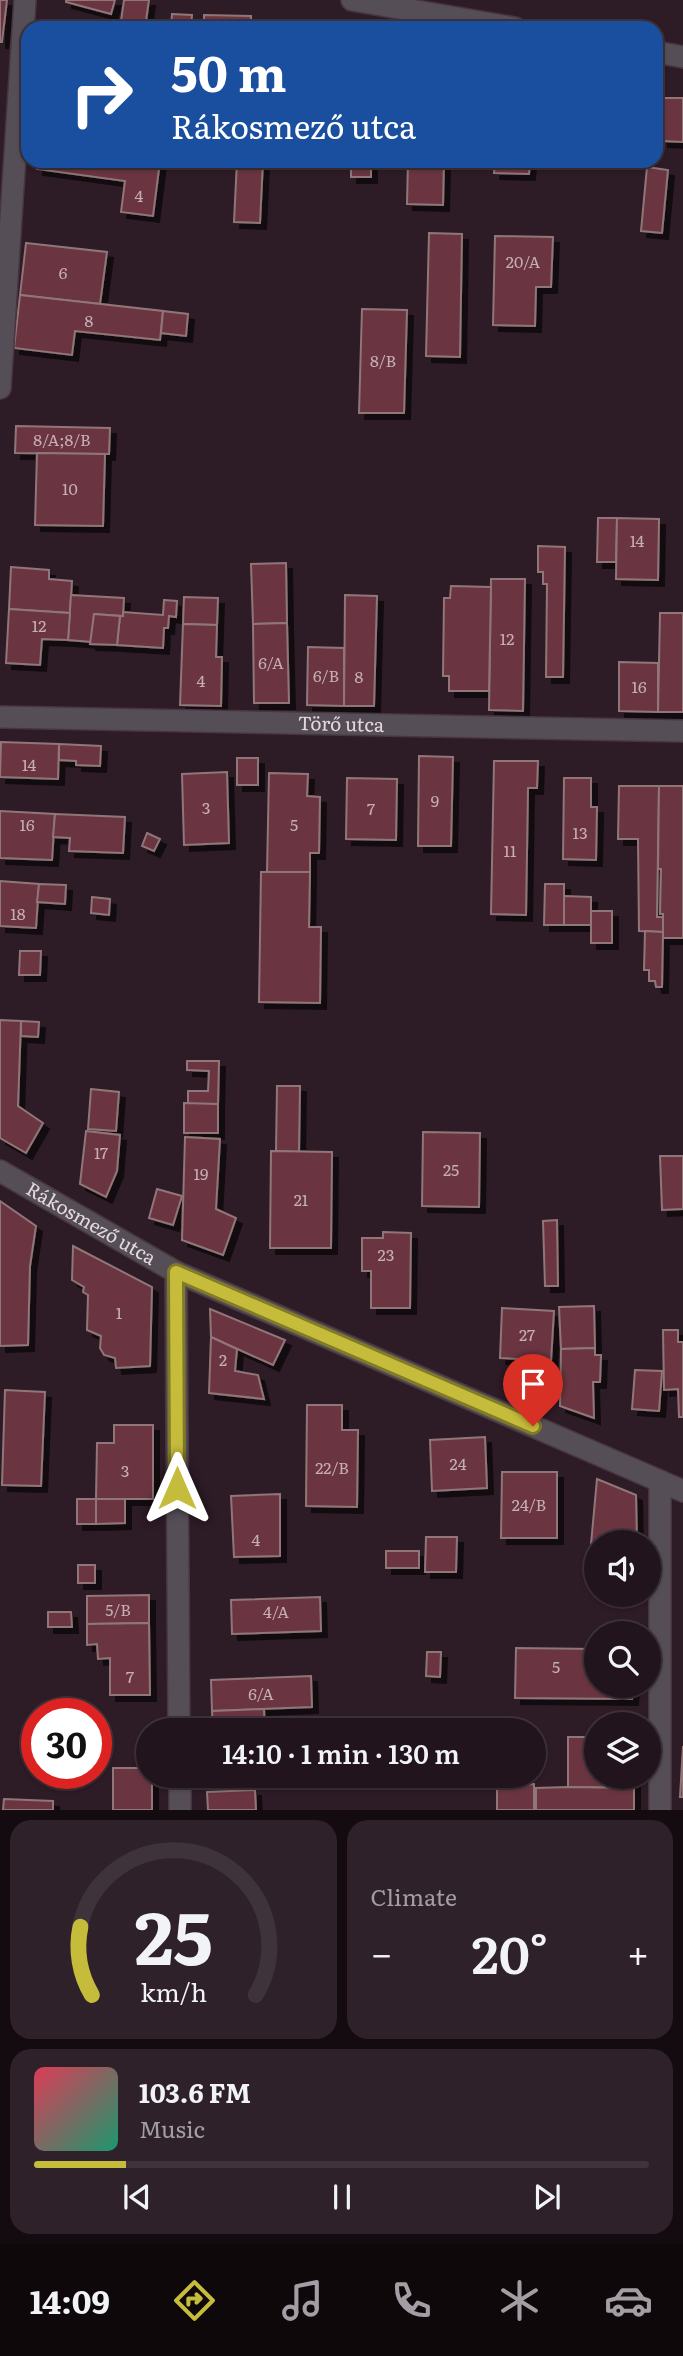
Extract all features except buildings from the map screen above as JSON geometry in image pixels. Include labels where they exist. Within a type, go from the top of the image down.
[{"type":"street","points":[[24,21],[25,0]]},
{"type":"street","points":[[352,0],[474,21]]},
{"type":"street","points":[[663,53],[683,57]]},
{"type":"street","points":[[0,388],[21,62]]},
{"type":"street","name":"Törő utca","points":[[0,717],[683,731]]},
{"type":"street","name":"Rákosmező utca","points":[[0,1171],[176,1272],[683,1491]]},
{"type":"street","points":[[176,1272],[179,1718]]},
{"type":"street","points":[[660,1481],[660,1810]]},
{"type":"street","points":[[180,1788],[180,1810]]},
{"type":"route","points":[[177,1488],[176,1272],[533,1426]]}]
